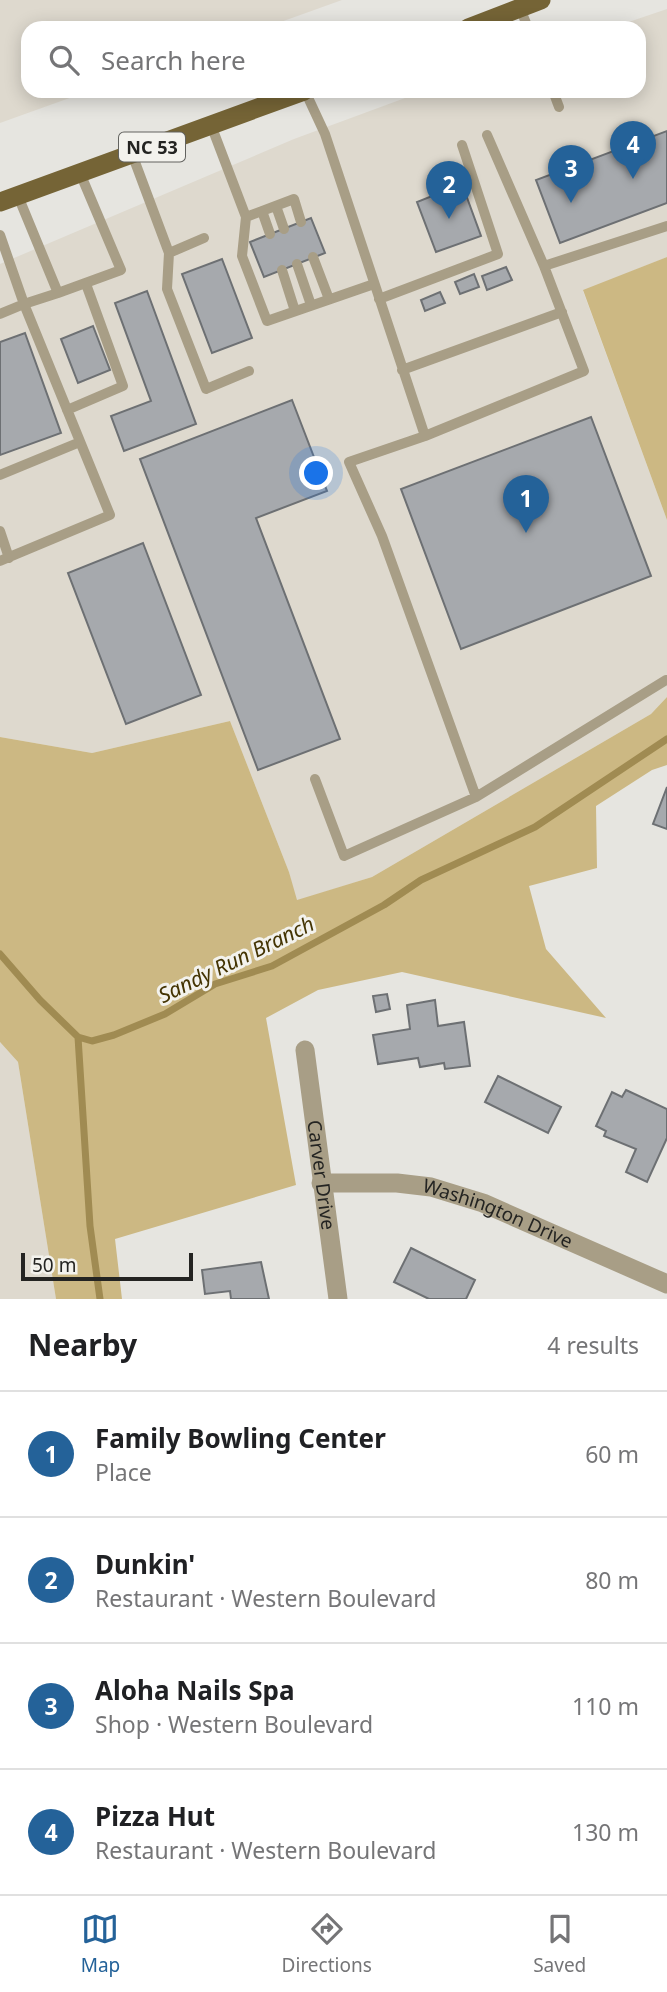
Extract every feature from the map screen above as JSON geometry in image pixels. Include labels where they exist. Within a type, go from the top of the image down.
[{"type":"main road","points":[[486,21],[541,0]]},
{"type":"main road","name":"NC 53","points":[[9,199],[285,98]]},
{"type":"street","name":"Carver Drive","points":[[305,1050],[338,1299]]},
{"type":"street","name":"Washington Drive","points":[[321,1183],[397,1183],[431,1187],[482,1203],[667,1284]]},
{"type":"lane","points":[[520,8],[525,21]]},
{"type":"lane","points":[[308,98],[326,134],[401,370],[425,436]]},
{"type":"lane","points":[[556,98],[559,107]]},
{"type":"lane","points":[[211,125],[246,217],[242,256],[267,321],[374,284]]},
{"type":"lane","points":[[476,797],[382,536],[349,462],[425,436],[584,371],[544,266],[487,135]]},
{"type":"lane","points":[[379,299],[498,254],[462,145]]},
{"type":"lane","points":[[132,154],[169,253],[167,289],[206,389],[249,371]]},
{"type":"lane","points":[[0,314],[121,270],[80,173]]},
{"type":"lane","points":[[9,199],[58,293]]},
{"type":"lane","points":[[246,217],[294,199],[301,222]]},
{"type":"lane","points":[[276,206],[284,229]]},
{"type":"lane","points":[[262,211],[270,234]]},
{"type":"lane","points":[[544,266],[667,226]]},
{"type":"lane","points":[[0,235],[24,304],[110,515],[4,559],[0,531]]},
{"type":"lane","points":[[169,253],[204,238]]},
{"type":"lane","points":[[313,257],[330,299]]},
{"type":"lane","points":[[297,264],[311,305]]},
{"type":"lane","points":[[282,270],[295,311]]},
{"type":"lane","points":[[67,410],[123,386],[86,284]]},
{"type":"lane","points":[[401,370],[562,312]]},
{"type":"lane","points":[[0,475],[80,442]]},
{"type":"lane","points":[[315,779],[344,856],[476,797],[666,680]]},
{"type":"shaded area","points":[[0,0],[342,0],[284,21],[21,21],[21,98],[70,98],[0,123]]},
{"type":"shaded area","points":[[667,9],[667,257],[583,291],[667,520],[667,697],[651,714],[372,877],[296,901],[289,872],[230,721],[92,753],[0,737],[0,264],[294,139],[405,98],[646,98],[646,21],[632,21]]},
{"type":"shaded area","points":[[667,257],[667,520],[583,290]]},
{"type":"shaded area","points":[[667,697],[667,765],[652,770],[596,806],[597,868],[529,886],[546,949],[606,1018],[402,972],[318,990],[266,1018],[296,1185],[115,1239],[122,1299],[56,1299],[18,1062],[0,1042],[0,737],[92,753],[230,721],[289,872],[297,900],[372,877],[651,714]]},
{"type":"shaded area","points":[[0,1042],[18,1062],[56,1299],[0,1299]]},
{"type":"building","points":[[667,131],[667,203],[560,243],[536,180]]},
{"type":"building","points":[[462,184],[481,236],[436,252],[417,202]]},
{"type":"building","points":[[311,218],[325,253],[264,277],[250,242]]},
{"type":"building","points":[[222,259],[252,338],[212,353],[182,274]]},
{"type":"building","points":[[506,267],[512,280],[487,290],[482,276]]},
{"type":"building","points":[[474,274],[479,287],[460,294],[455,282]]},
{"type":"building","points":[[147,291],[196,424],[124,451],[111,416],[151,401],[115,303]]},
{"type":"building","points":[[440,292],[445,303],[425,311],[421,300]]},
{"type":"building","points":[[93,326],[110,370],[78,383],[61,339]]},
{"type":"building","points":[[25,333],[61,433],[0,455],[0,342]]},
{"type":"building","points":[[292,400],[327,491],[256,518],[340,739],[258,770],[140,459]]},
{"type":"building","points":[[591,417],[651,576],[461,649],[401,489]]},
{"type":"building","points":[[143,543],[201,695],[126,724],[68,573]]},
{"type":"building","points":[[667,787],[667,829],[653,824]]},
{"type":"building","points":[[387,994],[390,1009],[376,1012],[373,996]]},
{"type":"building","points":[[435,1000],[438,1026],[464,1022],[470,1066],[445,1069],[444,1063],[420,1067],[418,1058],[378,1064],[373,1035],[410,1029],[407,1005]]},
{"type":"building","points":[[498,1076],[561,1107],[548,1133],[485,1102]]},
{"type":"building","points":[[626,1090],[667,1109],[667,1138],[647,1182],[626,1172],[636,1149],[604,1136],[606,1131],[596,1126],[612,1092],[622,1097]]},
{"type":"building","points":[[411,1248],[475,1280],[466,1299],[429,1299],[394,1282]]},
{"type":"building","points":[[261,1262],[269,1299],[231,1299],[230,1291],[205,1294],[202,1270]]},
{"type":"waterway","name":"Sandy Run Branch","points":[[0,954],[40,1000],[78,1037],[92,1041],[114,1035],[165,1014],[215,984],[272,966],[384,905],[421,880],[535,827],[667,739]]},
{"type":"waterway","name":"Sandy Run Branch","points":[[78,1037],[90,1226],[100,1299]]},
{"type":"place","name":"Pizza Hut","points":[[633,179]]},
{"type":"place","name":"Aloha Nails Spa","points":[[571,203]]},
{"type":"place","name":"Dunkin'","points":[[449,219]]},
{"type":"place","name":"Family Bowling Center","points":[[526,533]]}]
